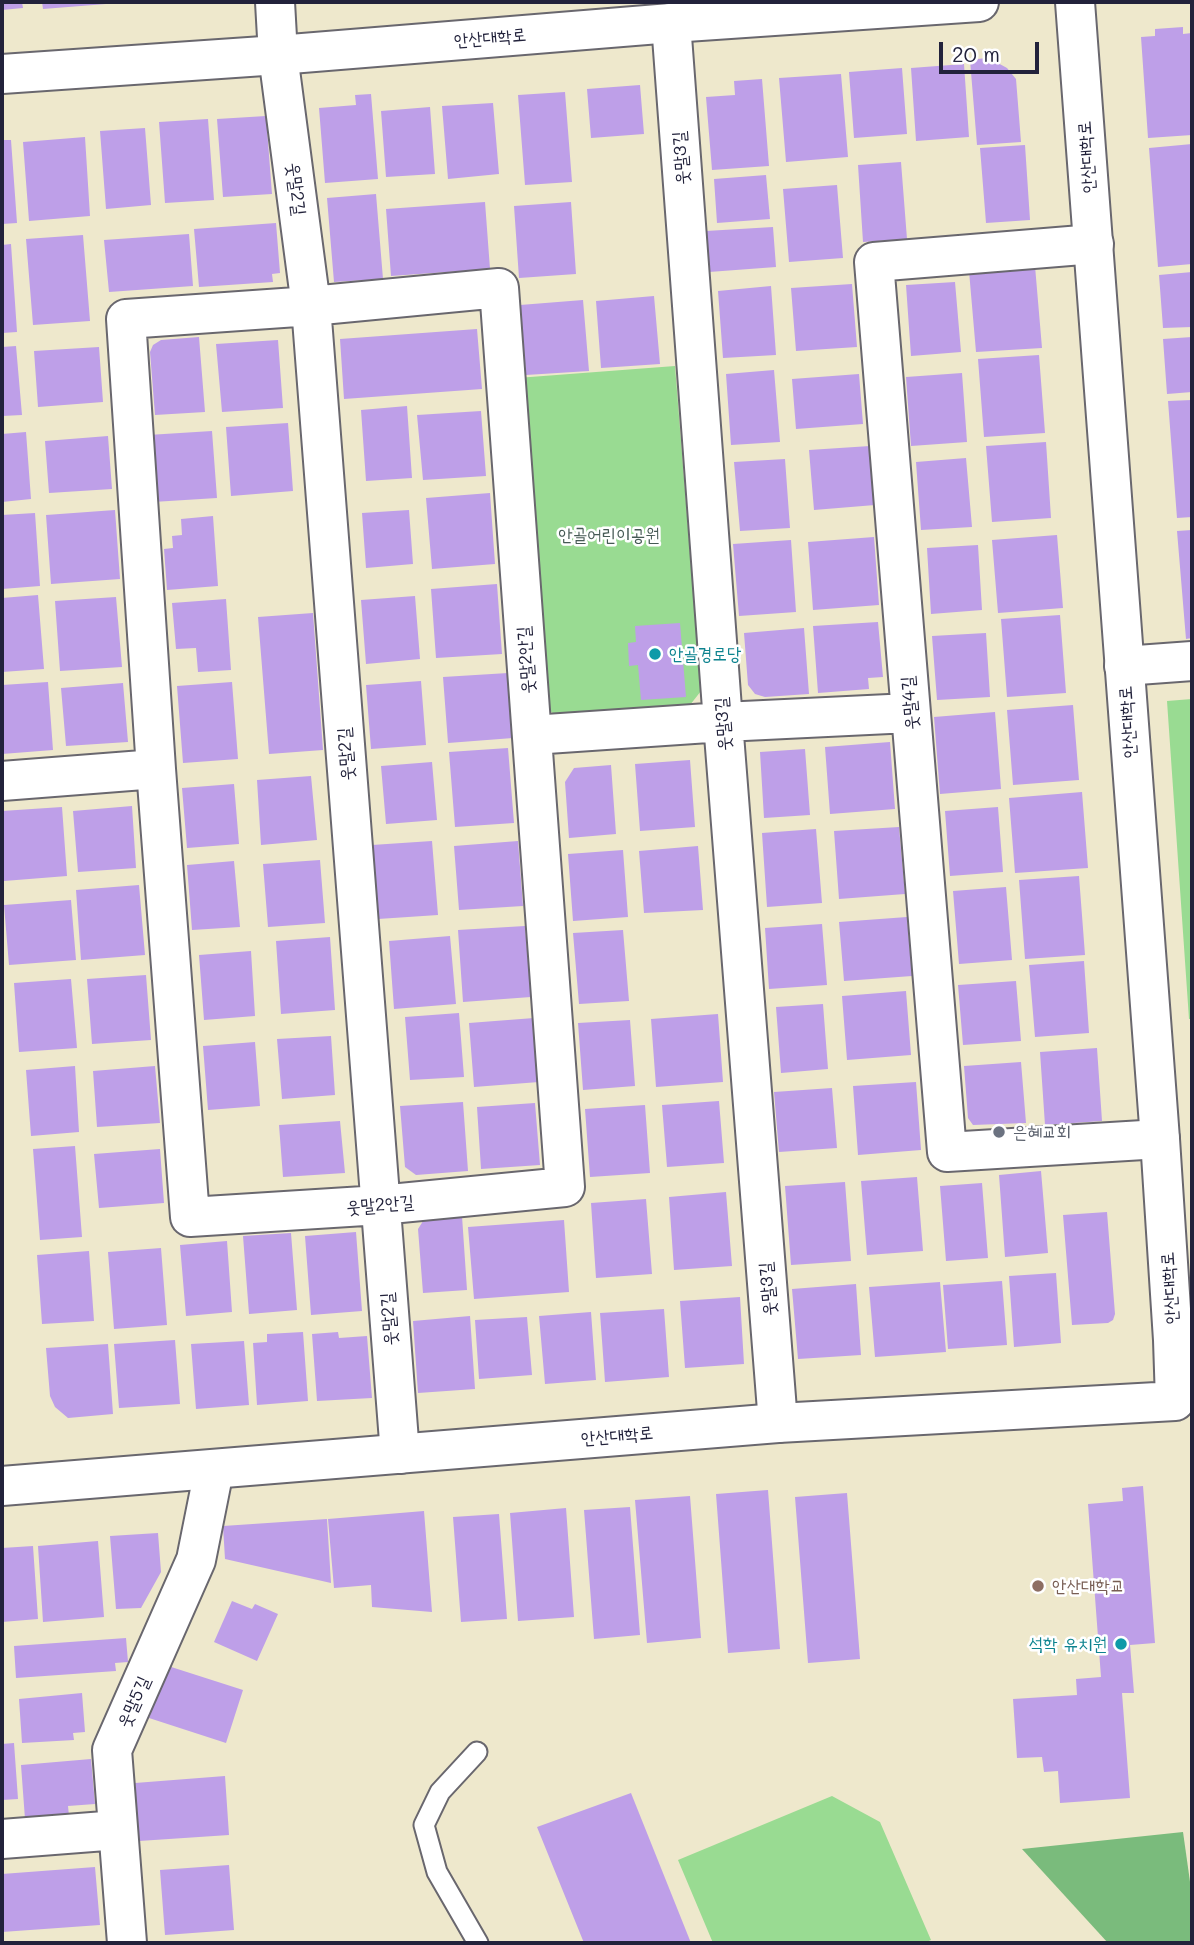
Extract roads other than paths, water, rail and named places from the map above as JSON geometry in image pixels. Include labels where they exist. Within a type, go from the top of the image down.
[{"type":"street","name":"웃말2길","points":[[275,2],[278,55],[311,306],[400,1454]]},
{"type":"street","name":"안산대학로","points":[[2,74],[979,2]]},
{"type":"street","name":"안산대학로","points":[[2,1486],[778,1423],[1184,1403],[1183,1342],[1160,1139],[1075,2]]},
{"type":"street","name":"웃말3길","points":[[671,23],[778,1423]]},
{"type":"street","name":"웃말4길","points":[[1094,244],[873,262],[947,1152],[1160,1139]]},
{"type":"street","name":"웃말2안길","points":[[499,288],[532,735],[565,1187],[380,1205],[190,1217],[126,319],[311,306],[499,288]]},
{"type":"street","points":[[1124,666],[1192,661]]},
{"type":"street","points":[[532,735],[910,713]]},
{"type":"street","points":[[2,780],[156,769]]},
{"type":"street","name":"웃말5길","points":[[127,1943],[112,1750],[196,1560],[214,1470]]},
{"type":"street","points":[[2,1474],[2,1486]]},
{"type":"street","points":[[2,1839],[118,1830]]},
{"type":"lane","points":[[477,1752],[440,1792],[424,1825],[437,1872],[478,1943]]},
{"type":"place","name":"안골경로당","points":[[655,654]]},
{"type":"place","name":"은혜교회","points":[[999,1132]]},
{"type":"place","name":"안산대학교","points":[[1038,1586]]},
{"type":"place","name":"석학 유치원","points":[[1121,1644]]},
{"type":"park label","name":"안골어린이공원","points":[[609,535]]}]
